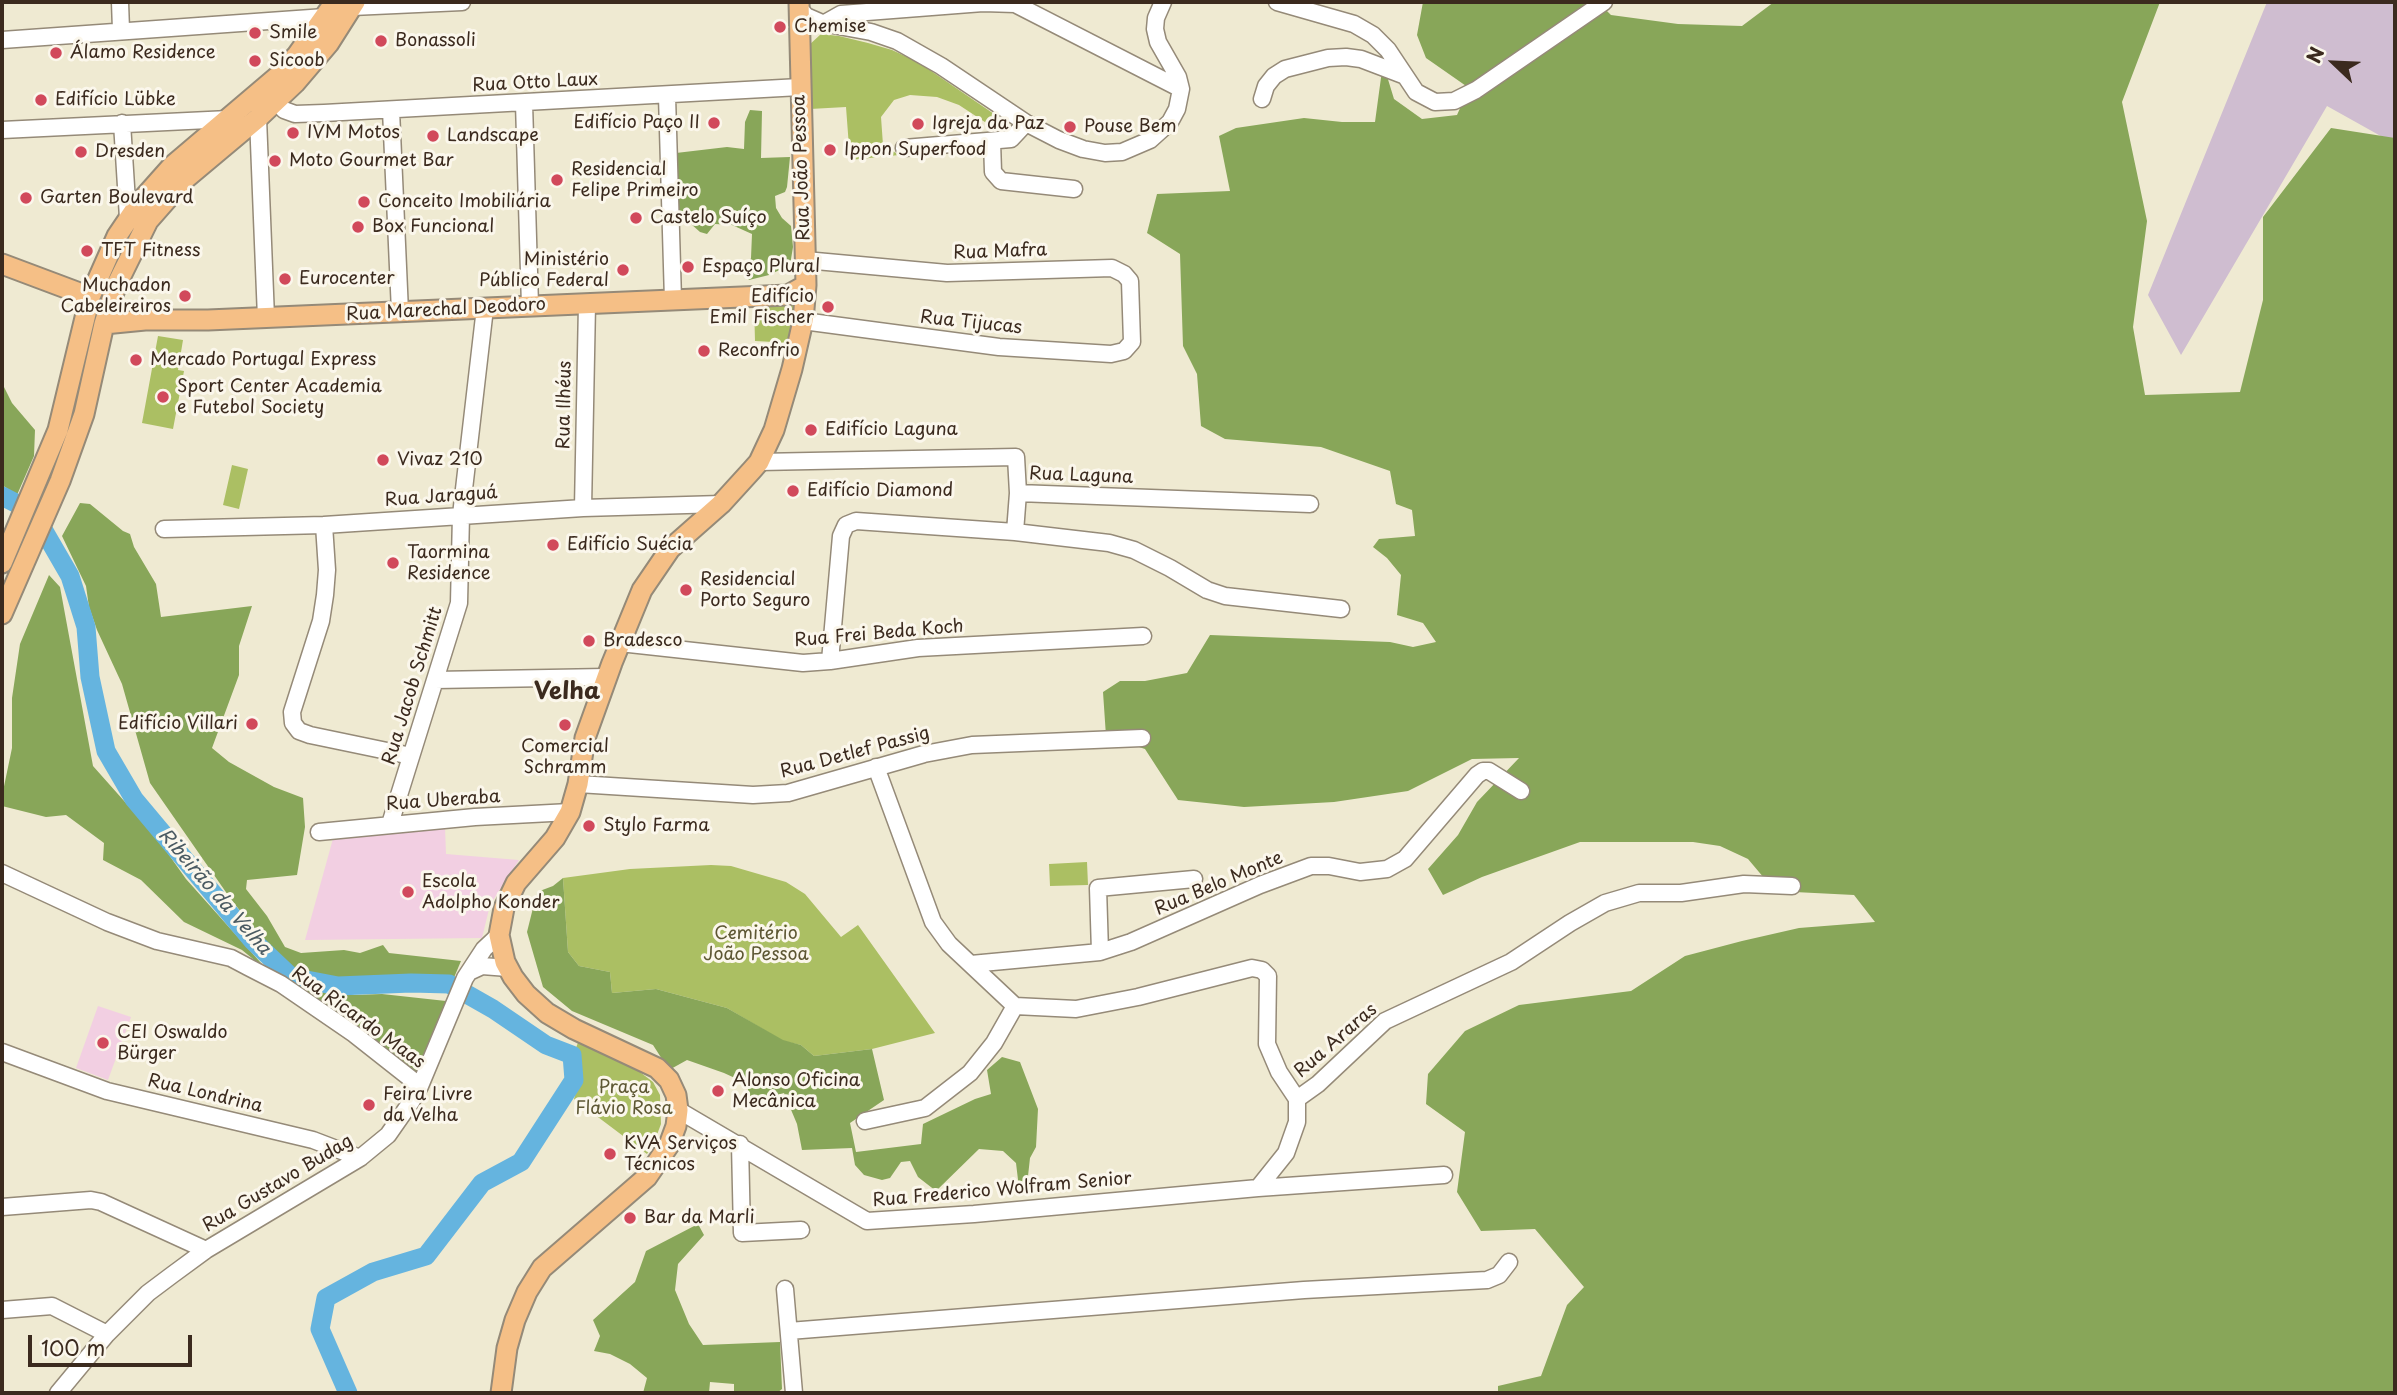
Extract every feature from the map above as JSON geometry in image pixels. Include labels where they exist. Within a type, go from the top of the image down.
[{"type":"main road","name":"Rua João Pessoa","points":[[488,960],[504,908],[516,883],[555,838],[570,812],[578,784],[585,738],[620,643],[652,573],[683,535],[721,504],[759,462],[777,418],[792,369],[804,314],[797,290],[805,260],[799,5]]},
{"type":"main road","points":[[2,614],[60,481],[84,414],[104,324],[122,270],[148,221],[184,180],[258,118],[320,53],[342,7]]},
{"type":"main road","points":[[2,563],[58,430],[90,297],[109,252],[128,218],[172,166],[278,76],[342,7]]},
{"type":"main road","points":[[2,264],[90,297]]},
{"type":"main road","name":"Rua Marechal Deodoro","points":[[104,324],[145,320],[673,300],[797,290]]},
{"type":"main road","points":[[488,960],[547,1013],[574,1029],[657,1068],[669,1080],[676,1095],[678,1110],[669,1145],[647,1177],[542,1268],[514,1320],[500,1393]]},
{"type":"street","points":[[120,2],[121,30]]},
{"type":"street","points":[[2,40],[342,7],[462,2]]},
{"type":"street","points":[[799,5],[806,16],[824,23],[871,32],[897,41],[941,66],[1026,123],[1059,140],[1083,149],[1105,153],[1122,152],[1150,140],[1170,122],[1177,109],[1181,89],[1178,78],[1158,42],[1155,29],[1159,6],[1163,2]]},
{"type":"street","points":[[1277,2],[1354,24],[1373,35],[1388,50],[1416,92],[1435,102],[1454,101],[1476,90],[1604,2]]},
{"type":"street","points":[[799,52],[810,33],[841,14],[984,3],[1016,4],[1181,89]]},
{"type":"street","points":[[1262,99],[1266,86],[1274,76],[1285,69],[1328,58],[1361,59],[1403,75]]},
{"type":"street","name":"Rua Otto Laux","points":[[276,101],[284,110],[295,114],[800,88]]},
{"type":"street","points":[[667,96],[673,300]]},
{"type":"street","points":[[524,103],[530,306]]},
{"type":"street","points":[[391,110],[400,312]]},
{"type":"street","points":[[258,118],[266,317]]},
{"type":"street","points":[[2,130],[229,119]]},
{"type":"street","points":[[122,123],[128,218]]},
{"type":"street","points":[[904,148],[1010,139],[1026,123]]},
{"type":"street","points":[[992,141],[993,172],[1001,181],[1074,189]]},
{"type":"street","name":"Rua Mafra","points":[[805,260],[947,273],[1112,268],[1124,274],[1130,281],[1132,342]]},
{"type":"street","name":"Rua Ilhéus","points":[[583,508],[587,303]]},
{"type":"street","name":"Rua Jacob Schmitt","points":[[390,824],[459,603],[461,515],[485,308]]},
{"type":"street","name":"Rua Tijucas","points":[[804,314],[1011,348],[1111,354],[1124,351],[1132,342]]},
{"type":"street","name":"Rua Laguna","points":[[759,462],[1016,457],[1018,492],[1310,504]]},
{"type":"street","points":[[1014,533],[1018,492]]},
{"type":"street","name":"Rua Jaraguá","points":[[164,529],[324,525],[583,508],[721,504]]},
{"type":"street","points":[[830,661],[841,536],[846,524],[856,521],[1109,543],[1134,550],[1207,590],[1226,596],[1341,609]]},
{"type":"street","points":[[324,525],[327,570],[321,621],[292,712],[293,723],[299,731],[310,735],[411,756]]},
{"type":"street","name":"Rua Frei Beda Koch","points":[[620,643],[803,663],[918,648],[1143,636]]},
{"type":"street","points":[[435,680],[607,677]]},
{"type":"street","name":"Rua Detlef Passig","points":[[578,784],[753,794],[788,793],[924,754],[972,745],[1142,738]]},
{"type":"street","points":[[866,1121],[925,1108],[970,1073],[994,1043],[1015,1006],[949,944],[933,922],[876,767]]},
{"type":"street","name":"Rua Belo Monte","points":[[971,964],[1100,952],[1131,942],[1260,885],[1311,866],[1329,866],[1360,872],[1387,869],[1405,859],[1483,771],[1489,771],[1521,791]]},
{"type":"street","name":"Rua Uberaba","points":[[319,832],[390,824],[570,812]]},
{"type":"street","name":"Rua Ricardo Maas","points":[[2,873],[107,922],[157,941],[231,958],[281,985],[354,1034],[420,1086]]},
{"type":"street","points":[[1100,952],[1098,888],[1194,879]]},
{"type":"street","name":"Rua Araras","points":[[1015,1006],[1076,1009],[1138,997],[1252,968],[1262,970],[1268,976],[1268,1044],[1279,1072],[1297,1099],[1318,1084],[1385,1021],[1511,962],[1570,923],[1605,904],[1639,893],[1681,893],[1744,884],[1792,886]]},
{"type":"street","name":"Rua Gustavo Budag","points":[[58,1393],[107,1334],[148,1293],[206,1250],[360,1158],[388,1135],[420,1086],[451,1009],[488,960]]},
{"type":"street","name":"Rua Londrina","points":[[2,1052],[107,1091],[313,1140],[360,1158]]},
{"type":"street","points":[[1258,1188],[1286,1153],[1297,1122],[1297,1099]]},
{"type":"street","name":"Rua Frederico Wolfram Senior","points":[[678,1110],[867,1221],[1444,1175]]},
{"type":"street","points":[[740,1144],[742,1233],[801,1230]]},
{"type":"street","points":[[2,1207],[91,1200],[101,1202],[206,1250]]},
{"type":"street","points":[[789,1331],[1304,1290],[1487,1280],[1499,1275],[1509,1262]]},
{"type":"street","points":[[785,1289],[794,1393]]},
{"type":"street","points":[[2,1310],[51,1306],[107,1334]]},
{"type":"shaded area","points":[[2267,2],[2395,2],[2395,144],[2327,106],[2181,355],[2148,295]]},
{"type":"shaded area","name":"Escola Adolpho Konder","points":[[445,827],[446,854],[519,860],[490,905],[482,938],[305,940],[334,835]]},
{"type":"shaded area","name":"CEI Oswaldo Bürger","points":[[98,1006],[131,1017],[108,1080],[76,1068]]},
{"type":"green space","points":[[1423,2],[1598,2],[1611,15],[1678,24],[1742,26],[1774,2],[2160,2],[2122,102],[2147,221],[2133,327],[2145,395],[2240,392],[2263,300],[2263,217],[2331,128],[2395,138],[2395,1393],[1498,1393],[1498,1386],[1541,1376],[1567,1305],[1584,1287],[1535,1229],[1481,1231],[1457,1192],[1465,1132],[1426,1104],[1428,1074],[1465,1031],[1519,1005],[1631,991],[1685,956],[1799,928],[1875,922],[1854,895],[1775,891],[1748,859],[1720,846],[1693,842],[1580,842],[1482,877],[1443,895],[1428,869],[1458,835],[1477,802],[1519,758],[1472,759],[1408,791],[1334,802],[1244,807],[1178,800],[1145,749],[1106,736],[1103,692],[1120,681],[1145,681],[1187,673],[1210,635],[1390,642],[1413,647],[1436,642],[1423,623],[1397,615],[1401,575],[1387,558],[1373,547],[1379,539],[1415,536],[1412,510],[1396,504],[1390,471],[1321,447],[1225,439],[1201,426],[1197,374],[1183,346],[1180,254],[1147,233],[1157,194],[1230,191],[1219,136],[1236,128],[1304,118],[1375,122],[1383,63],[1394,99],[1422,119],[1457,115],[1469,88],[1426,58],[1417,35]]},
{"type":"green space","points":[[821,34],[868,43],[918,62],[1013,127],[1006,133],[959,105],[937,97],[910,95],[894,100],[881,117],[883,145],[899,155],[850,160],[846,107],[810,109],[808,46]]},
{"type":"green space","points":[[750,110],[762,111],[761,158],[790,157],[787,187],[785,192],[775,196],[776,208],[791,226],[793,247],[790,265],[769,275],[749,280],[745,274],[751,258],[752,234],[732,225],[715,224],[707,234],[691,224],[679,221],[676,153],[727,147],[744,149],[745,122]]},
{"type":"green space","points":[[791,301],[797,305],[792,343],[755,341],[754,303]]},
{"type":"green space","name":"Sport Center Academia e Futebol Society","points":[[158,336],[183,340],[178,370],[184,371],[173,429],[142,423]]},
{"type":"green space","points":[[2,383],[12,403],[35,430],[34,456],[17,495],[2,485]]},
{"type":"green space","points":[[232,465],[248,469],[239,509],[223,505]]},
{"type":"green space","points":[[80,503],[90,504],[130,534],[134,547],[156,584],[161,617],[252,606],[239,646],[239,675],[212,748],[229,762],[274,787],[303,798],[305,827],[297,875],[247,880],[246,889],[267,916],[285,947],[301,953],[344,950],[360,953],[383,945],[389,953],[461,961],[453,980],[348,979],[296,974],[274,954],[230,898],[150,783],[122,684],[97,630],[89,607],[86,586],[62,536]]},
{"type":"green space","points":[[49,575],[60,587],[93,766],[157,838],[186,879],[269,972],[242,950],[184,922],[141,880],[103,860],[104,843],[66,815],[46,817],[2,806],[12,748],[12,698],[20,644]]},
{"type":"green space","points":[[1087,862],[1088,885],[1050,886],[1049,864]]},
{"type":"green space","name":"Cemitério João Pessoa","points":[[731,866],[786,882],[805,894],[841,937],[858,925],[935,1033],[872,1049],[814,1056],[801,1045],[783,1041],[727,1008],[656,989],[612,993],[610,972],[579,966],[568,952],[563,878],[630,869]]},
{"type":"green space","points":[[563,878],[568,952],[579,966],[610,972],[612,993],[656,989],[727,1008],[783,1040],[801,1045],[814,1056],[872,1049],[884,1100],[850,1123],[856,1152],[921,1144],[923,1124],[991,1094],[987,1070],[1002,1057],[1020,1062],[1038,1109],[1036,1147],[1030,1158],[1027,1185],[1019,1188],[1016,1163],[1003,1151],[979,1149],[936,1191],[918,1177],[910,1161],[901,1162],[890,1178],[882,1180],[864,1175],[855,1165],[852,1148],[802,1150],[797,1124],[784,1093],[748,1103],[748,1084],[687,1060],[669,1070],[653,1045],[572,1011],[543,987],[527,932],[537,892],[553,886]]},
{"type":"green space","points":[[303,985],[354,995],[382,994],[446,1001],[433,1041],[417,1075],[314,1000]]},
{"type":"green space","name":"Praça Flávio Rosa","points":[[579,1040],[628,1063],[653,1082],[660,1095],[661,1124],[647,1154],[574,1099],[581,1075],[579,1060],[574,1053]]},
{"type":"green space","points":[[698,1224],[704,1235],[678,1264],[675,1290],[689,1324],[703,1345],[780,1342],[782,1389],[777,1393],[734,1393],[734,1384],[710,1382],[709,1393],[643,1393],[647,1378],[630,1364],[610,1354],[594,1351],[600,1336],[593,1320],[635,1282],[646,1251]]},
{"type":"waterway","name":"Ribeirão da Velha","points":[[2,496],[33,512],[70,576],[86,627],[90,677],[106,751],[134,799],[252,940],[291,977],[338,986],[449,984],[493,1009],[546,1045],[572,1055],[574,1080],[521,1162],[482,1183],[426,1256],[373,1272],[326,1298],[320,1329],[348,1393]]},
{"type":"place","name":"Chemise","points":[[780,27]]},
{"type":"place","name":"Smile","points":[[255,33]]},
{"type":"place","name":"Bonassoli","points":[[381,41]]},
{"type":"place","name":"Álamo Residence","points":[[56,53]]},
{"type":"place","name":"Sicoob","points":[[255,61]]},
{"type":"place","name":"Edifício Lübke","points":[[41,100]]},
{"type":"place","name":"Edifício Paço II","points":[[714,123]]},
{"type":"place","name":"Igreja da Paz","points":[[918,124]]},
{"type":"place","name":"Pouse Bem","points":[[1070,127]]},
{"type":"place","name":"IVM Motos","points":[[293,133]]},
{"type":"place","name":"Landscape","points":[[433,136]]},
{"type":"place","name":"Ippon Superfood","points":[[830,150]]},
{"type":"place","name":"Dresden","points":[[81,152]]},
{"type":"place","name":"Moto Gourmet Bar","points":[[275,161]]},
{"type":"place","name":"Residencial Felipe Primeiro","points":[[557,180]]},
{"type":"place","name":"Garten Boulevard","points":[[26,198]]},
{"type":"place","name":"Conceito Imobiliária","points":[[364,202]]},
{"type":"place","name":"Castelo Suíço","points":[[636,218]]},
{"type":"place","name":"Box Funcional","points":[[358,227]]},
{"type":"place","name":"TFT Fitness","points":[[87,251]]},
{"type":"place","name":"Espaço Plural","points":[[688,267]]},
{"type":"place","name":"Ministério Público Federal","points":[[623,270]]},
{"type":"place","name":"Eurocenter","points":[[285,279]]},
{"type":"place","name":"Muchadon Cabeleireiros","points":[[185,296]]},
{"type":"place","name":"Edifício Emil Fischer","points":[[828,307]]},
{"type":"place","name":"Reconfrio","points":[[704,351]]},
{"type":"place","name":"Mercado Portugal Express","points":[[136,360]]},
{"type":"place","name":"Sport Center Academia e Futebol Society","points":[[163,397]]},
{"type":"place","name":"Edifício Laguna","points":[[811,430]]},
{"type":"place","name":"Vivaz 210","points":[[383,460]]},
{"type":"place","name":"Edifício Diamond","points":[[793,491]]},
{"type":"place","name":"Edifício Suécia","points":[[553,545]]},
{"type":"place","name":"Taormina Residence","points":[[393,563]]},
{"type":"place","name":"Residencial Porto Seguro","points":[[686,590]]},
{"type":"place","name":"Bradesco","points":[[589,641]]},
{"type":"place","name":"Edifício Villari","points":[[252,724]]},
{"type":"place","name":"Comercial Schramm","points":[[565,725]]},
{"type":"place","name":"Stylo Farma","points":[[589,826]]},
{"type":"place","name":"Escola Adolpho Konder","points":[[408,892]]},
{"type":"place","name":"CEI Oswaldo Bürger","points":[[103,1043]]},
{"type":"place","name":"Alonso Oficina Mecânica","points":[[718,1091]]},
{"type":"place","name":"Feira Livre da Velha","points":[[369,1105]]},
{"type":"place","name":"KVA Serviços Técnicos","points":[[610,1154]]},
{"type":"place","name":"Bar da Marli","points":[[630,1218]]},
{"type":"district","name":"Velha","points":[[567,692]]}]
